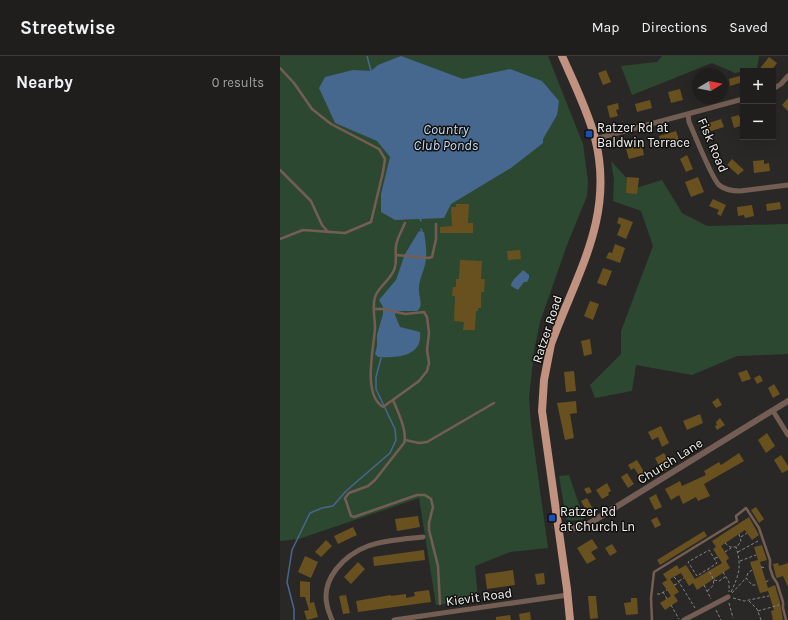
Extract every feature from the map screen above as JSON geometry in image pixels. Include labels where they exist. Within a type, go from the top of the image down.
[{"type":"main road","name":"Ratzer Road","points":[[562,56],[588,117],[595,139],[599,158],[601,181],[598,217],[592,241],[552,344],[548,356],[542,389],[543,423],[568,595],[570,620]]},
{"type":"street","points":[[776,87],[788,76]]},
{"type":"street","points":[[595,139],[740,100]]},
{"type":"street","name":"Fisk Road","points":[[688,114],[689,122],[715,180],[722,187],[734,191],[740,191],[788,185]]},
{"type":"street","name":"Church Lane","points":[[559,530],[575,528],[590,523],[788,401]]},
{"type":"street","points":[[773,411],[788,435]]},
{"type":"street","points":[[332,620],[326,606],[326,592],[330,579],[341,564],[356,552],[369,546],[383,542],[423,537]]},
{"type":"street","name":"Kievit Road","points":[[394,620],[568,595]]},
{"type":"street","points":[[684,620],[728,597]]},
{"type":"lane","points":[[280,68],[294,83],[312,109],[331,124],[379,149],[385,159],[371,222],[345,233],[303,230],[280,239]]},
{"type":"lane","points":[[280,170],[311,201],[322,225],[328,232]]},
{"type":"lane","points":[[374,309],[396,311],[405,314],[424,312],[427,315],[429,333],[427,350],[429,363],[423,378],[383,407],[374,398],[372,386],[371,357],[375,330],[374,309],[375,298],[378,291],[389,280],[395,269],[397,242],[404,223]]},
{"type":"lane","points":[[396,255],[431,258],[434,253],[436,224]]},
{"type":"lane","points":[[393,400],[403,426],[405,440],[394,457],[375,480],[368,486],[349,493],[345,498],[351,516],[354,517],[417,495],[425,496],[431,499],[433,507],[429,530],[438,566],[440,604]]},
{"type":"lane","points":[[405,440],[418,443],[427,442],[494,403]]},
{"type":"lane","points":[[652,620],[654,572],[737,521],[736,516],[746,508],[759,528],[763,538],[770,560],[770,568],[783,602],[786,620]]},
{"type":"path","points":[[741,537],[747,533]]},
{"type":"path","points":[[725,552],[736,547],[740,543],[741,537],[739,534]]},
{"type":"path","points":[[738,553],[763,538]]},
{"type":"path","points":[[725,543],[727,546],[732,548]]},
{"type":"path","points":[[728,597],[736,582],[740,561],[736,547]]},
{"type":"path","points":[[683,554],[688,562],[690,565],[694,570],[698,577],[708,569],[718,564],[709,550],[688,562]]},
{"type":"path","points":[[740,561],[756,555]]},
{"type":"path","points":[[714,559],[718,557]]},
{"type":"path","points":[[707,591],[713,585],[714,580],[708,569]]},
{"type":"path","points":[[728,597],[752,570]]},
{"type":"path","points":[[723,572],[729,584],[728,597],[733,618]]},
{"type":"path","points":[[674,577],[679,582],[697,613]]},
{"type":"path","points":[[714,580],[718,581],[726,577]]},
{"type":"path","points":[[674,585],[684,578]]},
{"type":"path","points":[[746,578],[752,585],[757,585]]},
{"type":"path","points":[[704,585],[720,620]]},
{"type":"path","points":[[652,594],[660,594],[667,590]]},
{"type":"path","points":[[663,592],[667,599]]},
{"type":"path","points":[[728,597],[744,601],[769,596]]},
{"type":"path","points":[[749,600],[758,611],[761,620]]},
{"type":"path","points":[[758,611],[783,602]]},
{"type":"path","points":[[672,605],[679,620]]},
{"type":"green space","points":[[280,56],[548,56],[583,144],[588,181],[587,196],[567,245],[540,322],[534,351],[529,398],[531,425],[548,548],[510,552],[475,566],[478,599],[436,605],[419,498],[299,539],[280,541]]},
{"type":"green space","points":[[662,56],[759,56],[757,68],[740,68],[740,72],[735,73],[728,70],[728,68],[724,68],[712,63],[700,68],[692,68],[692,71],[632,95],[621,66],[657,62]]},
{"type":"green space","points":[[611,161],[636,188],[662,180],[682,213],[707,226],[788,224],[788,354],[737,356],[692,375],[636,365],[632,391],[595,398],[590,385],[621,354],[621,331],[653,246],[641,211],[613,201],[614,180]]},
{"type":"green space","points":[[569,475],[584,519],[569,521],[566,518],[559,476]]},
{"type":"water","name":"Country Club Ponds","points":[[401,56],[463,79],[510,69],[542,81],[559,101],[557,115],[543,139],[543,143],[511,168],[451,204],[444,218],[395,220],[381,212],[381,194],[390,157],[377,141],[335,123],[319,88],[325,77],[353,70],[371,71],[378,65]]},
{"type":"water","points":[[419,231],[424,232],[426,251],[426,261],[419,287],[421,302],[420,307],[417,311],[396,311],[395,315],[400,327],[420,332],[420,340],[417,347],[407,354],[393,357],[378,357],[375,354],[377,335],[383,314],[383,307],[379,300],[396,280],[405,254]]},
{"type":"water","points":[[523,270],[529,275],[529,278],[527,282],[524,282],[518,290],[511,286],[511,284]]},
{"type":"building","points":[[769,57],[777,63],[773,68],[760,68]]},
{"type":"building","points":[[606,70],[611,82],[603,85],[598,73]]},
{"type":"building","points":[[740,76],[740,83],[730,86],[729,79]]},
{"type":"building","points":[[680,89],[683,100],[671,103],[668,92]]},
{"type":"building","points":[[788,98],[788,111],[782,105]]},
{"type":"building","points":[[650,100],[652,108],[637,112],[635,104]]},
{"type":"building","points":[[618,103],[619,109],[616,110],[618,116],[610,118],[607,106]]},
{"type":"building","points":[[739,115],[740,126],[734,128],[731,117]]},
{"type":"building","points":[[721,119],[724,127],[708,132],[706,124]]},
{"type":"building","points":[[676,131],[679,140],[661,144],[659,136]]},
{"type":"building","points":[[642,145],[644,155],[629,159],[626,149]]},
{"type":"building","points":[[687,155],[693,169],[686,172],[680,159]]},
{"type":"building","points":[[732,159],[744,170],[738,175],[727,165]]},
{"type":"building","points":[[764,160],[764,164],[769,163],[770,171],[754,173],[753,161]]},
{"type":"building","points":[[627,177],[639,178],[637,194],[626,193]]},
{"type":"building","points":[[698,177],[704,192],[691,197],[685,182]]},
{"type":"building","points":[[713,199],[726,205],[721,216],[717,214],[719,210],[709,206]]},
{"type":"building","points":[[780,202],[781,209],[767,211],[766,204]]},
{"type":"building","points":[[456,204],[469,204],[468,223],[473,223],[473,233],[440,233],[440,227],[452,226],[451,207],[456,207]]},
{"type":"building","points":[[752,205],[754,216],[745,218],[744,215],[738,216],[737,207]]},
{"type":"building","points":[[619,217],[633,222],[626,239],[617,235],[621,225],[617,223]]},
{"type":"building","points":[[615,244],[625,248],[620,263],[606,258],[609,252],[612,253]]},
{"type":"building","points":[[520,250],[521,259],[508,260],[507,251]]},
{"type":"building","points":[[460,260],[482,261],[481,279],[485,279],[484,292],[481,292],[481,308],[478,308],[478,311],[476,311],[475,330],[463,330],[464,322],[454,321],[455,296],[452,296],[453,287],[456,287],[456,279],[459,279]]},
{"type":"building","points":[[603,268],[612,271],[606,286],[597,283]]},
{"type":"building","points":[[590,301],[599,304],[593,320],[584,316]]},
{"type":"building","points":[[590,339],[592,354],[584,356],[581,341]]},
{"type":"building","points":[[747,370],[751,379],[742,382],[738,373]]},
{"type":"building","points":[[574,371],[576,391],[566,392],[564,372]]},
{"type":"building","points":[[760,375],[763,381],[757,384],[754,378]]},
{"type":"building","points":[[774,384],[780,394],[773,398],[768,388]]},
{"type":"building","points":[[718,398],[722,405],[716,408],[712,402]]},
{"type":"building","points":[[576,401],[577,413],[570,414],[574,438],[565,440],[557,403]]},
{"type":"building","points":[[700,414],[703,423],[687,430],[683,421]]},
{"type":"building","points":[[720,418],[725,425],[717,430],[715,426],[717,425],[716,422]]},
{"type":"building","points":[[661,426],[669,443],[662,447],[658,437],[652,440],[648,432]]},
{"type":"building","points":[[767,433],[775,446],[766,453],[758,440]]},
{"type":"building","points":[[664,453],[672,466],[662,472],[655,458]]},
{"type":"building","points":[[739,453],[744,461],[704,484],[710,496],[698,501],[696,497],[683,504],[679,495],[671,500],[665,489],[680,481],[682,486],[706,475],[704,471],[719,462],[721,465]]},
{"type":"building","points":[[781,455],[788,466],[788,470],[782,473],[774,460]]},
{"type":"building","points":[[637,460],[646,475],[641,478],[634,468],[631,470],[628,465]]},
{"type":"building","points":[[627,473],[634,484],[628,488],[621,477]]},
{"type":"building","points":[[607,483],[611,491],[608,493],[609,495],[602,499],[596,490]]},
{"type":"building","points":[[589,487],[592,492],[587,494],[584,489]]},
{"type":"building","points":[[656,494],[662,507],[655,510],[649,498]]},
{"type":"building","points":[[587,498],[594,511],[588,514],[581,501]]},
{"type":"building","points":[[756,507],[764,519],[759,523],[751,510]]},
{"type":"building","points":[[418,516],[420,527],[397,531],[395,519]]},
{"type":"building","points":[[657,517],[661,525],[655,528],[651,520]]},
{"type":"building","points":[[749,517],[759,535],[752,540],[745,530],[721,546],[729,558],[726,561],[730,568],[697,590],[693,583],[689,586],[681,573],[670,579],[679,592],[674,595],[678,601],[665,610],[660,603],[671,596],[662,583],[667,580],[663,574],[677,565],[679,569],[686,565],[695,579],[722,563],[713,549],[716,547],[712,541]]},
{"type":"building","points":[[353,527],[357,535],[338,544],[334,536]]},
{"type":"building","points":[[704,531],[707,536],[660,565],[657,560]]},
{"type":"building","points":[[592,539],[598,548],[591,552],[596,559],[587,564],[577,548]]},
{"type":"building","points":[[326,540],[332,546],[321,557],[315,552]]},
{"type":"building","points":[[612,544],[617,552],[610,556],[605,548]]},
{"type":"building","points":[[762,545],[767,560],[760,562],[768,588],[775,585],[783,620],[773,620],[771,611],[774,610],[768,591],[760,593],[750,562],[758,560],[754,547]]},
{"type":"building","points":[[424,550],[425,560],[374,566],[373,557]]},
{"type":"building","points":[[305,556],[318,562],[311,578],[298,572]]},
{"type":"building","points":[[358,562],[365,569],[351,584],[344,577]]},
{"type":"building","points":[[778,563],[779,566],[788,563],[788,587],[783,576],[776,577],[773,564]]},
{"type":"building","points":[[513,570],[515,585],[487,589],[485,574]]},
{"type":"building","points":[[544,573],[545,584],[537,585],[535,574]]},
{"type":"building","points":[[300,581],[310,582],[310,603],[314,602],[318,617],[307,620],[304,611],[309,610],[305,597],[300,597]]},
{"type":"building","points":[[429,590],[431,602],[358,612],[356,601],[406,594],[406,598],[415,596],[414,592]]},
{"type":"building","points":[[346,595],[350,613],[343,614],[339,596]]},
{"type":"building","points":[[588,596],[596,596],[598,618],[590,619]]},
{"type":"building","points":[[631,598],[637,598],[638,614],[626,615],[624,603],[631,602]]},
{"type":"building","points":[[530,612],[531,620],[520,620],[519,614]]},
{"type":"building","points":[[510,615],[511,620],[496,620],[496,617]]},
{"type":"waterway","points":[[367,56],[371,71]]},
{"type":"waterway","points":[[294,620],[294,609],[287,582],[292,550],[310,513],[322,508],[333,506],[346,491],[390,453],[396,440],[395,429],[376,389],[376,377],[381,358]]},
{"type":"place","name":"Ratzer Rd at Baldwin Terrace","points":[[589,134]]},
{"type":"place","name":"Ratzer Rd at Church Ln","points":[[552,518]]}]
